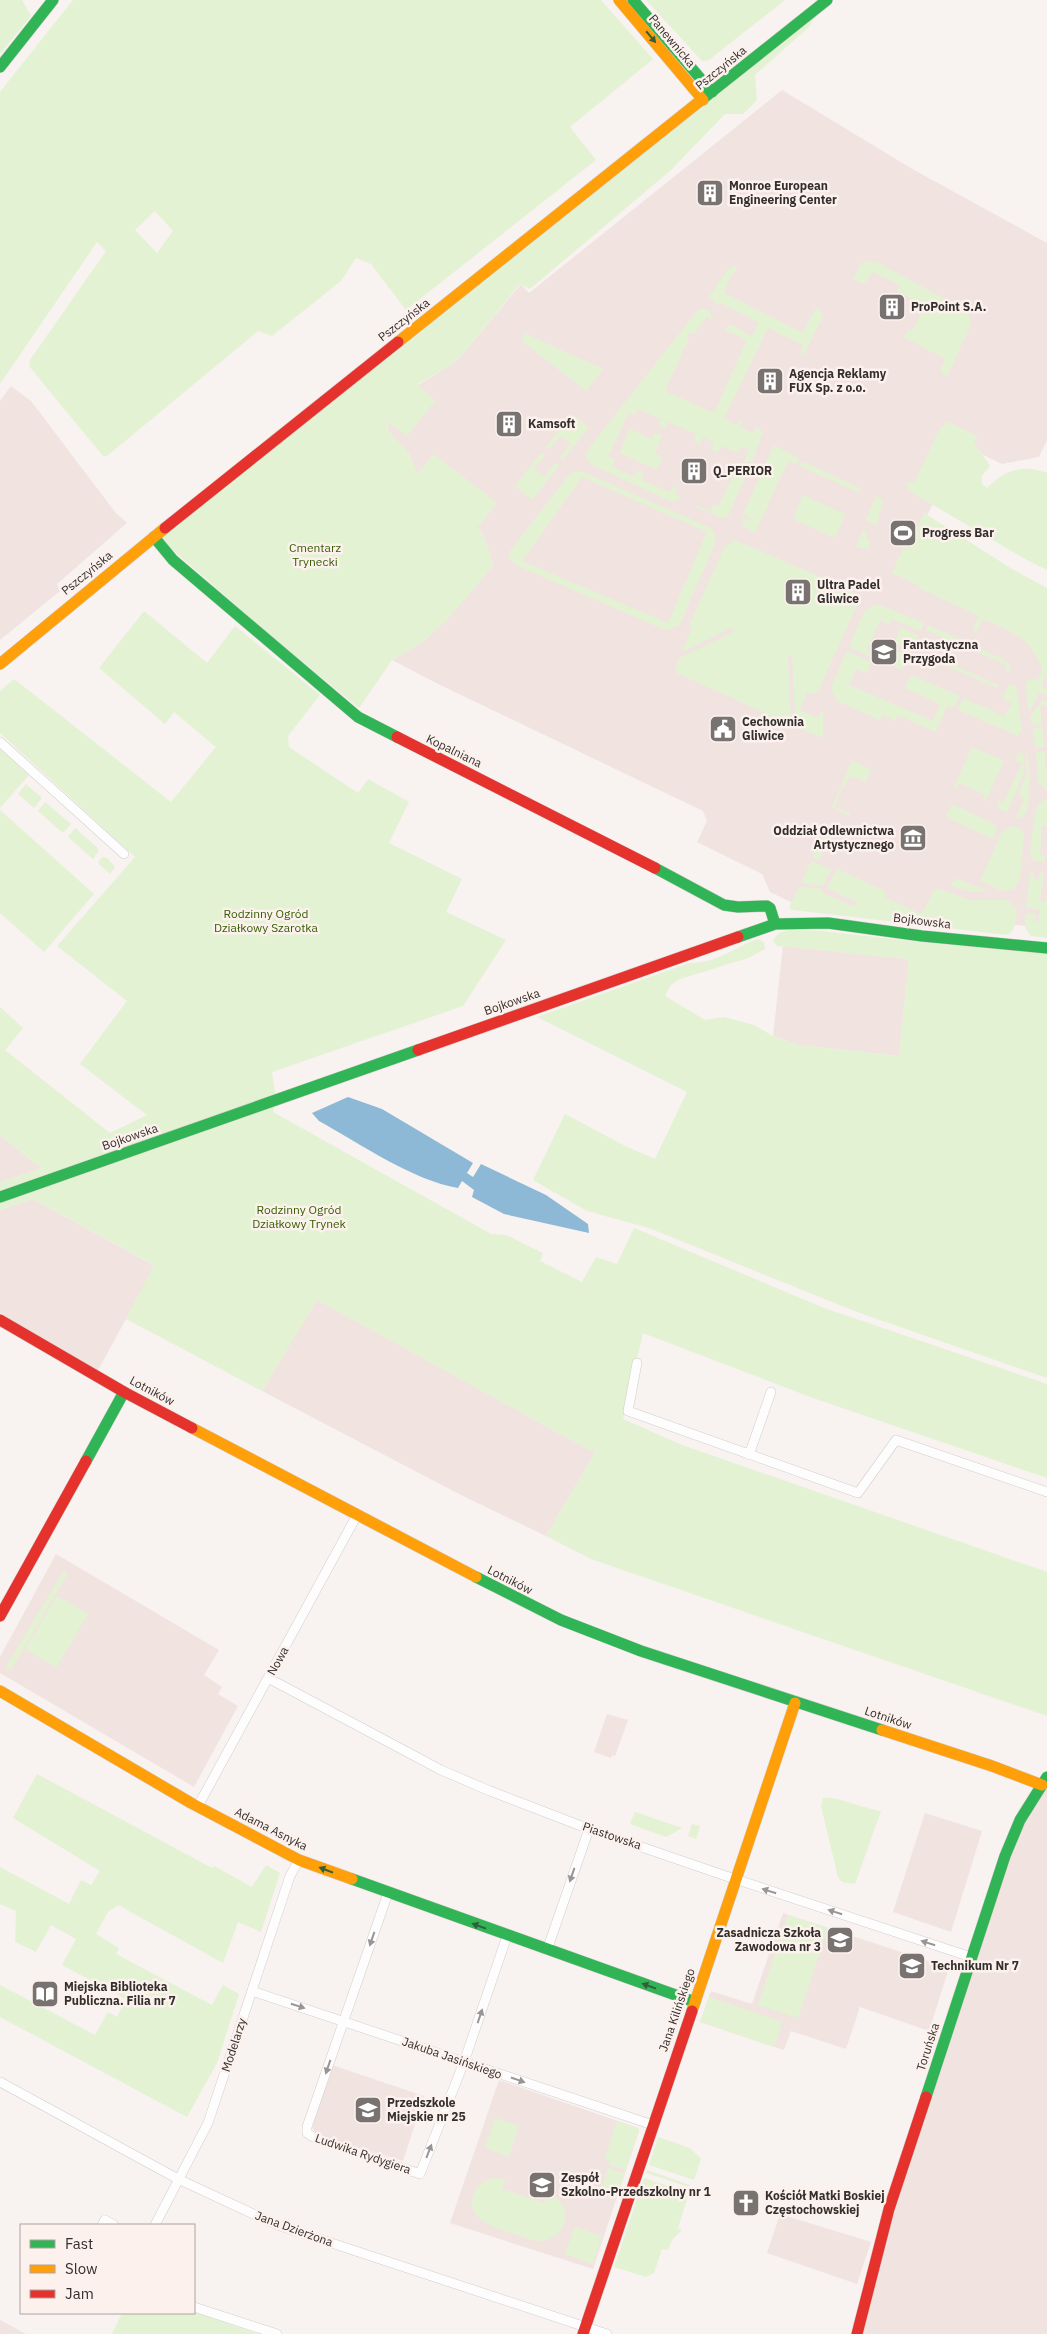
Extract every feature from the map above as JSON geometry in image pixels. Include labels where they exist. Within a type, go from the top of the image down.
[{"type":"street","points":[[0,68],[54,0]]},
{"type":"street","name":"Panewnicka","points":[[619,0],[708,96]]},
{"type":"street","name":"Panewnicka","points":[[633,0],[708,96]]},
{"type":"street","name":"Pszczyńska","points":[[0,664],[154,537],[827,0]]},
{"type":"street","name":"Kopalniana","points":[[154,537],[173,560],[358,717],[554,815],[724,905],[738,907],[766,906],[770,908],[775,924]]},
{"type":"street","points":[[0,742],[124,854]]},
{"type":"street","name":"Bojkowska","points":[[0,1197],[775,924],[828,923],[922,936],[1047,948]]},
{"type":"street","name":"Lotników","points":[[0,1320],[124,1392],[495,1588],[578,1627],[641,1651],[1045,1783]]},
{"type":"street","points":[[637,1363],[628,1411],[858,1493],[896,1440],[1047,1492]]},
{"type":"street","points":[[0,1616],[124,1392]]},
{"type":"street","points":[[749,1455],[771,1392]]},
{"type":"street","name":"Nowa","points":[[198,1806],[357,1515]]},
{"type":"street","name":"Piastowska","points":[[268,1678],[441,1770],[490,1791],[589,1829],[971,1958]]},
{"type":"street","name":"Adama Asnyka","points":[[0,1691],[198,1806],[299,1860],[695,2002]]},
{"type":"street","name":"Jana Kilińskiego","points":[[584,2330],[795,1702]]},
{"type":"street","name":"Toruńska","points":[[857,2334],[889,2209],[1010,1843],[1029,1804],[1045,1783]]},
{"type":"street","points":[[547,1950],[589,1829]]},
{"type":"street","name":"Modelarzy","points":[[156,2224],[208,2124],[290,1876],[299,1860]]},
{"type":"street","name":"Ludwika Rydygiera","points":[[388,1893],[307,2127],[307,2133],[313,2137],[420,2174],[464,2062],[507,1936]]},
{"type":"street","name":"Jakuba Jasińskiego","points":[[252,1991],[653,2125]]},
{"type":"street","name":"Jana Dzierżona","points":[[0,2082],[178,2179],[276,2225],[584,2330],[607,2334]]},
{"type":"street","points":[[103,2224],[105,2220],[112,2224]]},
{"type":"street","points":[[195,2307],[277,2334]]},
{"type":"shaded area","points":[[782,90],[914,170],[1047,243],[1047,440],[1039,457],[1002,464],[940,434],[933,504],[901,565],[1047,594],[1047,928],[795,904],[770,892],[762,874],[697,842],[707,821],[703,811],[392,660],[425,640],[493,566],[482,533],[417,475],[410,455],[389,432],[386,420],[413,388],[460,357],[521,284],[529,293]]},
{"type":"shaded area","points":[[11,386],[31,401],[115,512],[127,523],[57,584],[60,591],[0,640],[0,401]]},
{"type":"shaded area","points":[[783,946],[909,959],[899,1056],[798,1045],[773,1036]]},
{"type":"shaded area","points":[[0,1135],[41,1168],[0,1183]]},
{"type":"shaded area","points":[[33,1199],[155,1266],[97,1372],[0,1313],[0,1210]]},
{"type":"shaded area","points":[[316,1299],[595,1453],[546,1536],[461,1495],[262,1391]]},
{"type":"shaded area","points":[[56,1554],[219,1650],[204,1675],[222,1687],[218,1694],[238,1706],[194,1787],[0,1673],[0,1657]]},
{"type":"shaded area","points":[[607,1714],[628,1720],[615,1756],[612,1755],[611,1758],[594,1752]]},
{"type":"shaded area","points":[[1047,1788],[1047,2334],[857,2334],[1005,1856]]},
{"type":"shaded area","points":[[925,1813],[982,1831],[951,1932],[893,1912]]},
{"type":"shaded area","points":[[783,1913],[949,1968],[929,2031],[860,2007],[846,2049],[791,2031],[784,2050],[700,2022],[711,1991],[752,2004]]},
{"type":"shaded area","name":"Przedszkole Miejskie nr 25","points":[[332,2065],[424,2096],[403,2161],[317,2134],[313,2129],[312,2124]]},
{"type":"shaded area","name":"Zespół Szkolno-Przedszkolny nr 1","points":[[499,2080],[638,2128],[639,2131],[593,2269],[450,2223]]},
{"type":"shaded area","points":[[780,2214],[871,2242],[857,2284],[767,2253]]},
{"type":"shaded area","points":[[0,2320],[26,2334],[0,2334]]},
{"type":"green space","points":[[0,0],[22,0],[31,16],[0,54]]},
{"type":"green space","points":[[73,0],[601,0],[653,59],[570,127],[596,160],[406,310],[371,264],[356,258],[341,281],[272,336],[258,331],[107,456],[103,456],[29,366],[30,360],[106,251],[97,242],[0,384],[0,92]],"holes":[[[155,211],[173,231],[157,253],[135,230]]]},
{"type":"green space","points":[[646,0],[785,0],[709,60],[702,61]]},
{"type":"green space","name":"Cmentarz Trynecki","points":[[823,3],[809,27],[755,75],[757,100],[743,114],[725,114],[671,170],[530,289],[520,284],[460,357],[449,366],[418,384],[435,401],[407,436],[386,421],[389,432],[410,455],[417,474],[434,454],[497,503],[477,528],[485,541],[493,566],[447,620],[425,640],[392,660],[359,708],[282,645],[160,539]]},
{"type":"green space","points":[[869,261],[877,262],[963,309],[970,317],[970,327],[947,376],[940,372],[945,359],[904,337],[908,330],[912,331],[926,306],[897,291],[900,285],[873,272],[864,284],[853,279],[861,264]]},
{"type":"green space","points":[[735,266],[738,268],[729,279],[724,293],[803,333],[816,308],[821,311],[823,316],[804,354],[800,353],[803,345],[768,328],[724,418],[737,425],[740,419],[743,420],[740,427],[753,433],[756,427],[763,432],[752,461],[744,463],[749,450],[741,447],[738,453],[721,446],[718,452],[711,449],[714,442],[703,437],[700,444],[694,441],[696,434],[668,422],[665,428],[658,426],[661,419],[638,409],[635,415],[629,412],[608,457],[615,460],[612,467],[634,477],[637,470],[644,473],[641,480],[669,492],[673,486],[678,489],[675,495],[680,497],[679,500],[672,502],[590,464],[586,456],[589,448],[697,311],[702,308],[710,311],[712,320],[706,317],[694,334],[690,332],[687,335],[689,338],[665,391],[714,413],[747,340],[725,330],[729,324],[752,336],[759,323],[721,303],[715,305],[716,301],[712,299],[710,301],[708,298],[728,269]]},
{"type":"green space","points":[[524,333],[603,369],[586,391],[522,341]]},
{"type":"green space","points":[[571,414],[589,427],[563,460],[560,458],[570,444],[560,436],[549,449],[546,447]]},
{"type":"green space","points":[[946,421],[977,436],[974,442],[990,466],[982,476],[982,484],[987,488],[1000,477],[1014,470],[1030,469],[1047,473],[1047,570],[909,491],[907,481],[914,483],[941,426],[944,427]]},
{"type":"green space","points":[[629,429],[652,439],[655,433],[662,435],[655,454],[662,457],[657,470],[620,453]]},
{"type":"green space","points":[[774,445],[799,459],[797,465],[788,461],[755,533],[743,526],[742,517],[748,521],[750,518],[743,514]]},
{"type":"green space","points":[[541,453],[545,455],[534,469],[544,477],[555,463],[559,466],[532,500],[515,486]]},
{"type":"green space","points":[[802,461],[861,489],[860,493],[800,466]]},
{"type":"green space","points":[[736,469],[743,473],[745,478],[728,516],[723,519],[697,507],[696,505],[711,511],[714,504],[719,506]]},
{"type":"green space","points":[[573,472],[583,472],[711,528],[716,537],[715,544],[679,626],[665,630],[518,566],[509,558],[510,551]],"holes":[[[582,477],[707,532],[668,623],[522,561]]]},
{"type":"green space","points":[[803,495],[845,514],[835,538],[793,519]]},
{"type":"green space","points":[[876,496],[883,500],[877,526],[866,520]]},
{"type":"green space","points":[[924,513],[1012,569],[1047,588],[1047,673],[1041,686],[1047,690],[1047,694],[1038,694],[1029,713],[1025,684],[1027,681],[1039,679],[1042,668],[1025,641],[1012,632],[983,619],[976,633],[973,629],[979,616],[892,573],[913,526],[917,528]]},
{"type":"green space","points":[[864,528],[870,545],[868,549],[856,547]]},
{"type":"green space","points":[[735,540],[846,588],[856,596],[857,605],[819,689],[813,694],[807,692],[800,710],[817,718],[823,711],[823,738],[796,727],[792,656],[788,654],[791,725],[675,672],[678,659],[736,631],[730,628],[685,651],[683,649],[692,628],[689,626],[724,548]]},
{"type":"green space","points":[[877,604],[924,623],[920,631],[892,619],[889,624],[880,620],[867,650],[875,654],[873,658],[849,647],[865,610]]},
{"type":"green space","points":[[144,611],[207,663],[235,626],[320,695],[288,736],[289,747],[358,793],[368,779],[409,802],[389,843],[462,879],[446,912],[506,940],[463,1006],[272,1072],[276,1100],[273,1112],[491,1234],[506,1235],[543,1253],[540,1261],[582,1282],[596,1257],[617,1264],[634,1228],[824,1308],[1047,1384],[1047,1478],[813,1398],[643,1333],[623,1419],[682,1445],[1047,1572],[1047,1716],[591,1559],[546,1536],[595,1453],[317,1300],[262,1391],[126,1319],[154,1265],[33,1199],[0,1210],[0,1183],[41,1168],[0,1135],[0,1007],[23,1028],[5,1050],[110,1133],[147,1115],[80,1064],[127,1001],[57,946],[135,857],[0,733],[0,691],[14,679],[171,802],[216,747],[174,712],[165,724],[99,668]]},
{"type":"green space","points":[[928,625],[1003,659],[1010,665],[1010,670],[1005,671],[1007,665],[926,630]]},
{"type":"green space","points":[[901,627],[918,635],[903,670],[886,662],[892,649],[908,655],[910,650],[894,644]]},
{"type":"green space","points":[[847,651],[871,662],[867,673],[856,669],[849,685],[933,721],[940,704],[905,688],[911,675],[960,696],[954,708],[947,706],[936,732],[898,715],[895,721],[883,715],[880,720],[839,702],[835,698],[831,688]]},
{"type":"green space","points":[[925,653],[998,685],[997,688],[924,656]]},
{"type":"green space","points":[[1012,684],[1016,686],[1022,730],[1018,736],[958,710],[963,698],[1004,716],[1012,703],[1003,699],[1004,695],[1007,688]]},
{"type":"green space","points":[[1041,701],[1047,701],[1047,705],[1040,706],[1042,724],[1033,725],[1030,718]]},
{"type":"green space","points":[[1042,727],[1044,747],[1035,748],[1033,729]]},
{"type":"green space","points":[[972,747],[1004,761],[985,802],[983,801],[985,795],[960,783],[956,790],[954,787]]},
{"type":"green space","points":[[0,750],[29,775],[0,808]]},
{"type":"green space","points":[[1025,750],[1029,773],[1028,803],[1024,816],[1018,818],[1016,817],[1025,798],[1018,795],[1027,774]]},
{"type":"green space","points":[[1045,751],[1047,790],[1038,782],[1036,752]]},
{"type":"green space","points":[[1019,752],[1023,753],[1024,773],[1007,812],[998,808],[997,801],[1003,803],[1022,764],[1015,760]]},
{"type":"green space","points":[[852,761],[871,769],[866,782],[850,776],[844,787],[842,786],[835,807],[850,813],[849,816],[832,807]]},
{"type":"green space","points":[[26,784],[42,798],[34,808],[18,794]]},
{"type":"green space","points":[[1047,799],[1047,826],[1042,826],[1040,855],[1046,856],[1044,861],[1040,862],[1032,860],[1030,853],[1035,813],[1039,803]]},
{"type":"green space","points":[[45,802],[71,824],[63,833],[38,811]]},
{"type":"green space","points":[[952,804],[994,824],[997,829],[993,839],[946,817]]},
{"type":"green space","points":[[0,810],[94,894],[44,952],[0,913]]},
{"type":"green space","points":[[1012,825],[1022,830],[1024,836],[1020,878],[1014,889],[1002,891],[980,881],[1003,830]]},
{"type":"green space","points":[[75,828],[98,848],[98,852],[93,859],[68,837]]},
{"type":"green space","points":[[825,831],[832,831],[819,860],[812,857]]},
{"type":"green space","points":[[102,857],[107,858],[115,867],[110,874],[98,863]]},
{"type":"green space","points":[[811,861],[831,869],[824,885],[805,884],[802,881]]},
{"type":"green space","points":[[837,869],[885,891],[885,898],[922,914],[934,890],[939,889],[970,900],[1008,900],[1017,910],[1015,924],[1007,935],[789,908],[799,887],[822,889],[822,892],[854,907],[857,902],[827,888]]},
{"type":"green space","points":[[1030,873],[1034,873],[1034,879],[1038,880],[1039,873],[1044,874],[1040,901],[1047,902],[1047,938],[1031,936],[1025,927],[1025,914],[1036,914],[1034,921],[1039,921],[1040,910],[1026,907]]},
{"type":"green space","points":[[955,878],[987,891],[972,892],[951,886]]},
{"type":"green space","points":[[789,930],[822,931],[919,942],[1047,953],[1047,1378],[857,1312],[649,1228],[587,1211],[533,1180],[565,1114],[625,1146],[655,1159],[687,1092],[537,1017],[689,963],[699,963],[717,958],[758,939],[764,942],[765,949],[748,958],[680,979],[671,985],[665,996],[705,1020],[724,1017],[754,1025],[773,1036],[798,1045],[899,1056],[909,959],[777,946],[773,941],[776,936],[781,932]]},
{"type":"green space","points":[[64,1570],[68,1573],[11,1670],[6,1667]]},
{"type":"green space","points":[[57,1596],[88,1614],[56,1668],[25,1649]]},
{"type":"green space","points":[[37,1774],[212,1868],[214,1866],[252,1887],[266,1865],[280,1873],[261,1932],[238,1922],[223,1963],[118,1905],[108,1912],[96,1934],[119,1948],[116,1954],[212,2005],[223,1985],[239,1994],[217,2063],[187,2117],[0,2017],[0,1985],[95,2035],[108,2012],[117,2017],[126,1999],[62,1965],[76,1939],[51,1925],[36,1952],[15,1942],[16,1911],[0,1904],[0,1867],[69,1904],[81,1880],[91,1885],[100,1871],[13,1818]]},
{"type":"green space","points":[[823,1798],[836,1799],[881,1811],[855,1884],[842,1882],[838,1877],[821,1806]]},
{"type":"green space","points":[[635,1812],[682,1828],[666,1837],[630,1824]]},
{"type":"green space","points":[[692,1824],[700,1826],[696,1839],[688,1836]]},
{"type":"green space","points":[[788,1915],[828,1928],[798,2018],[758,2005]]},
{"type":"green space","points":[[709,1997],[782,2022],[774,2047],[700,2022]]},
{"type":"green space","points":[[495,2118],[519,2126],[509,2156],[485,2148]]},
{"type":"green space","points":[[617,2121],[638,2128],[639,2131],[626,2170],[610,2165],[610,2161],[605,2159]]},
{"type":"green space","points":[[658,2137],[690,2148],[701,2159],[694,2180],[649,2165]]},
{"type":"green space","points":[[608,2168],[625,2174],[617,2196],[601,2190]]},
{"type":"green space","points":[[647,2170],[690,2185],[689,2187],[646,2173]]},
{"type":"green space","points":[[498,2178],[505,2179],[502,2189],[544,2203],[548,2193],[554,2196],[562,2205],[565,2216],[565,2222],[558,2233],[547,2240],[537,2241],[498,2229],[476,2215],[472,2200],[476,2190],[482,2183]]},
{"type":"green space","points":[[644,2178],[689,2193],[678,2228],[682,2230],[672,2240],[668,2250],[662,2249],[654,2273],[646,2277],[614,2267]]},
{"type":"green space","points":[[575,2227],[602,2236],[593,2264],[565,2254]]},
{"type":"green space","points":[[195,2312],[258,2334],[112,2334],[122,2314],[195,2314]]},
{"type":"water","points":[[348,1097],[382,1109],[473,1163],[467,1173],[473,1177],[481,1164],[546,1195],[588,1224],[589,1233],[504,1214],[472,1197],[474,1190],[462,1181],[458,1188],[423,1178],[405,1170],[319,1121],[312,1113]]},
{"type":"traffic: fast","points":[[0,67],[53,0]]},
{"type":"traffic: fast","points":[[633,0],[712,92]]},
{"type":"traffic: fast","points":[[700,101],[827,0]]},
{"type":"traffic: fast","points":[[154,537],[173,560],[358,717],[397,737]]},
{"type":"traffic: fast","points":[[655,868],[724,905],[738,907],[767,906],[770,908],[775,924]]},
{"type":"traffic: fast","points":[[738,937],[775,924],[828,923],[922,936],[1047,948]]},
{"type":"traffic: fast","points":[[0,1197],[418,1050]]},
{"type":"traffic: fast","points":[[86,1461],[124,1392]]},
{"type":"traffic: fast","points":[[476,1577],[561,1620],[641,1651],[882,1730]]},
{"type":"traffic: fast","points":[[926,2097],[1005,1856],[1020,1820],[1047,1777]]},
{"type":"traffic: fast","points":[[352,1879],[695,2002]]},
{"type":"traffic: slow","points":[[619,0],[703,100]]},
{"type":"traffic: slow","points":[[398,342],[700,101]]},
{"type":"traffic: slow","points":[[0,664],[165,528]]},
{"type":"traffic: slow","points":[[192,1428],[476,1577]]},
{"type":"traffic: slow","points":[[0,1691],[191,1803],[299,1860],[352,1879]]},
{"type":"traffic: slow","points":[[692,2011],[795,1703]]},
{"type":"traffic: slow","points":[[882,1730],[992,1766],[1042,1785]]},
{"type":"traffic: jam","points":[[165,528],[398,342]]},
{"type":"traffic: jam","points":[[397,737],[655,868]]},
{"type":"traffic: jam","points":[[418,1050],[738,937]]},
{"type":"traffic: jam","points":[[0,1320],[124,1392],[192,1428]]},
{"type":"traffic: jam","points":[[0,1616],[86,1461]]},
{"type":"traffic: jam","points":[[583,2334],[692,2011]]},
{"type":"traffic: jam","points":[[857,2334],[889,2209],[926,2097]]},
{"type":"place","name":"Monroe European Engineering Center","points":[[710,193]]},
{"type":"place","name":"ProPoint S.A.","points":[[892,307]]},
{"type":"place","name":"Agencja Reklamy FUX Sp. z o.o.","points":[[770,381]]},
{"type":"place","name":"Kamsoft","points":[[509,424]]},
{"type":"place","name":"Q_PERIOR","points":[[694,471]]},
{"type":"place","name":"Progress Bar","points":[[903,533]]},
{"type":"place","name":"Ultra Padel Gliwice","points":[[798,592]]},
{"type":"place","name":"Fantastyczna Przygoda","points":[[884,652]]},
{"type":"place","name":"Cechownia Gliwice","points":[[723,729]]},
{"type":"place","name":"Oddział Odlewnictwa Artystycznego","points":[[913,838]]},
{"type":"place","name":"Zasadnicza Szkoła Zawodowa nr 3","points":[[840,1940]]},
{"type":"place","name":"Technikum Nr 7","points":[[912,1966]]},
{"type":"place","name":"Miejska Biblioteka Publiczna. Filia nr 7","points":[[45,1994]]},
{"type":"place","name":"Przedszkole Miejskie nr 25","points":[[368,2110]]},
{"type":"place","name":"Zespół Szkolno-Przedszkolny nr 1","points":[[542,2185]]},
{"type":"place","name":"Kościół Matki Boskiej Częstochowskiej","points":[[746,2203]]},
{"type":"park label","name":"Rodzinny Ogród Działkowy Szarotka","points":[[266,921]]},
{"type":"park label","name":"Rodzinny Ogród Działkowy Trynek","points":[[299,1217]]}]
